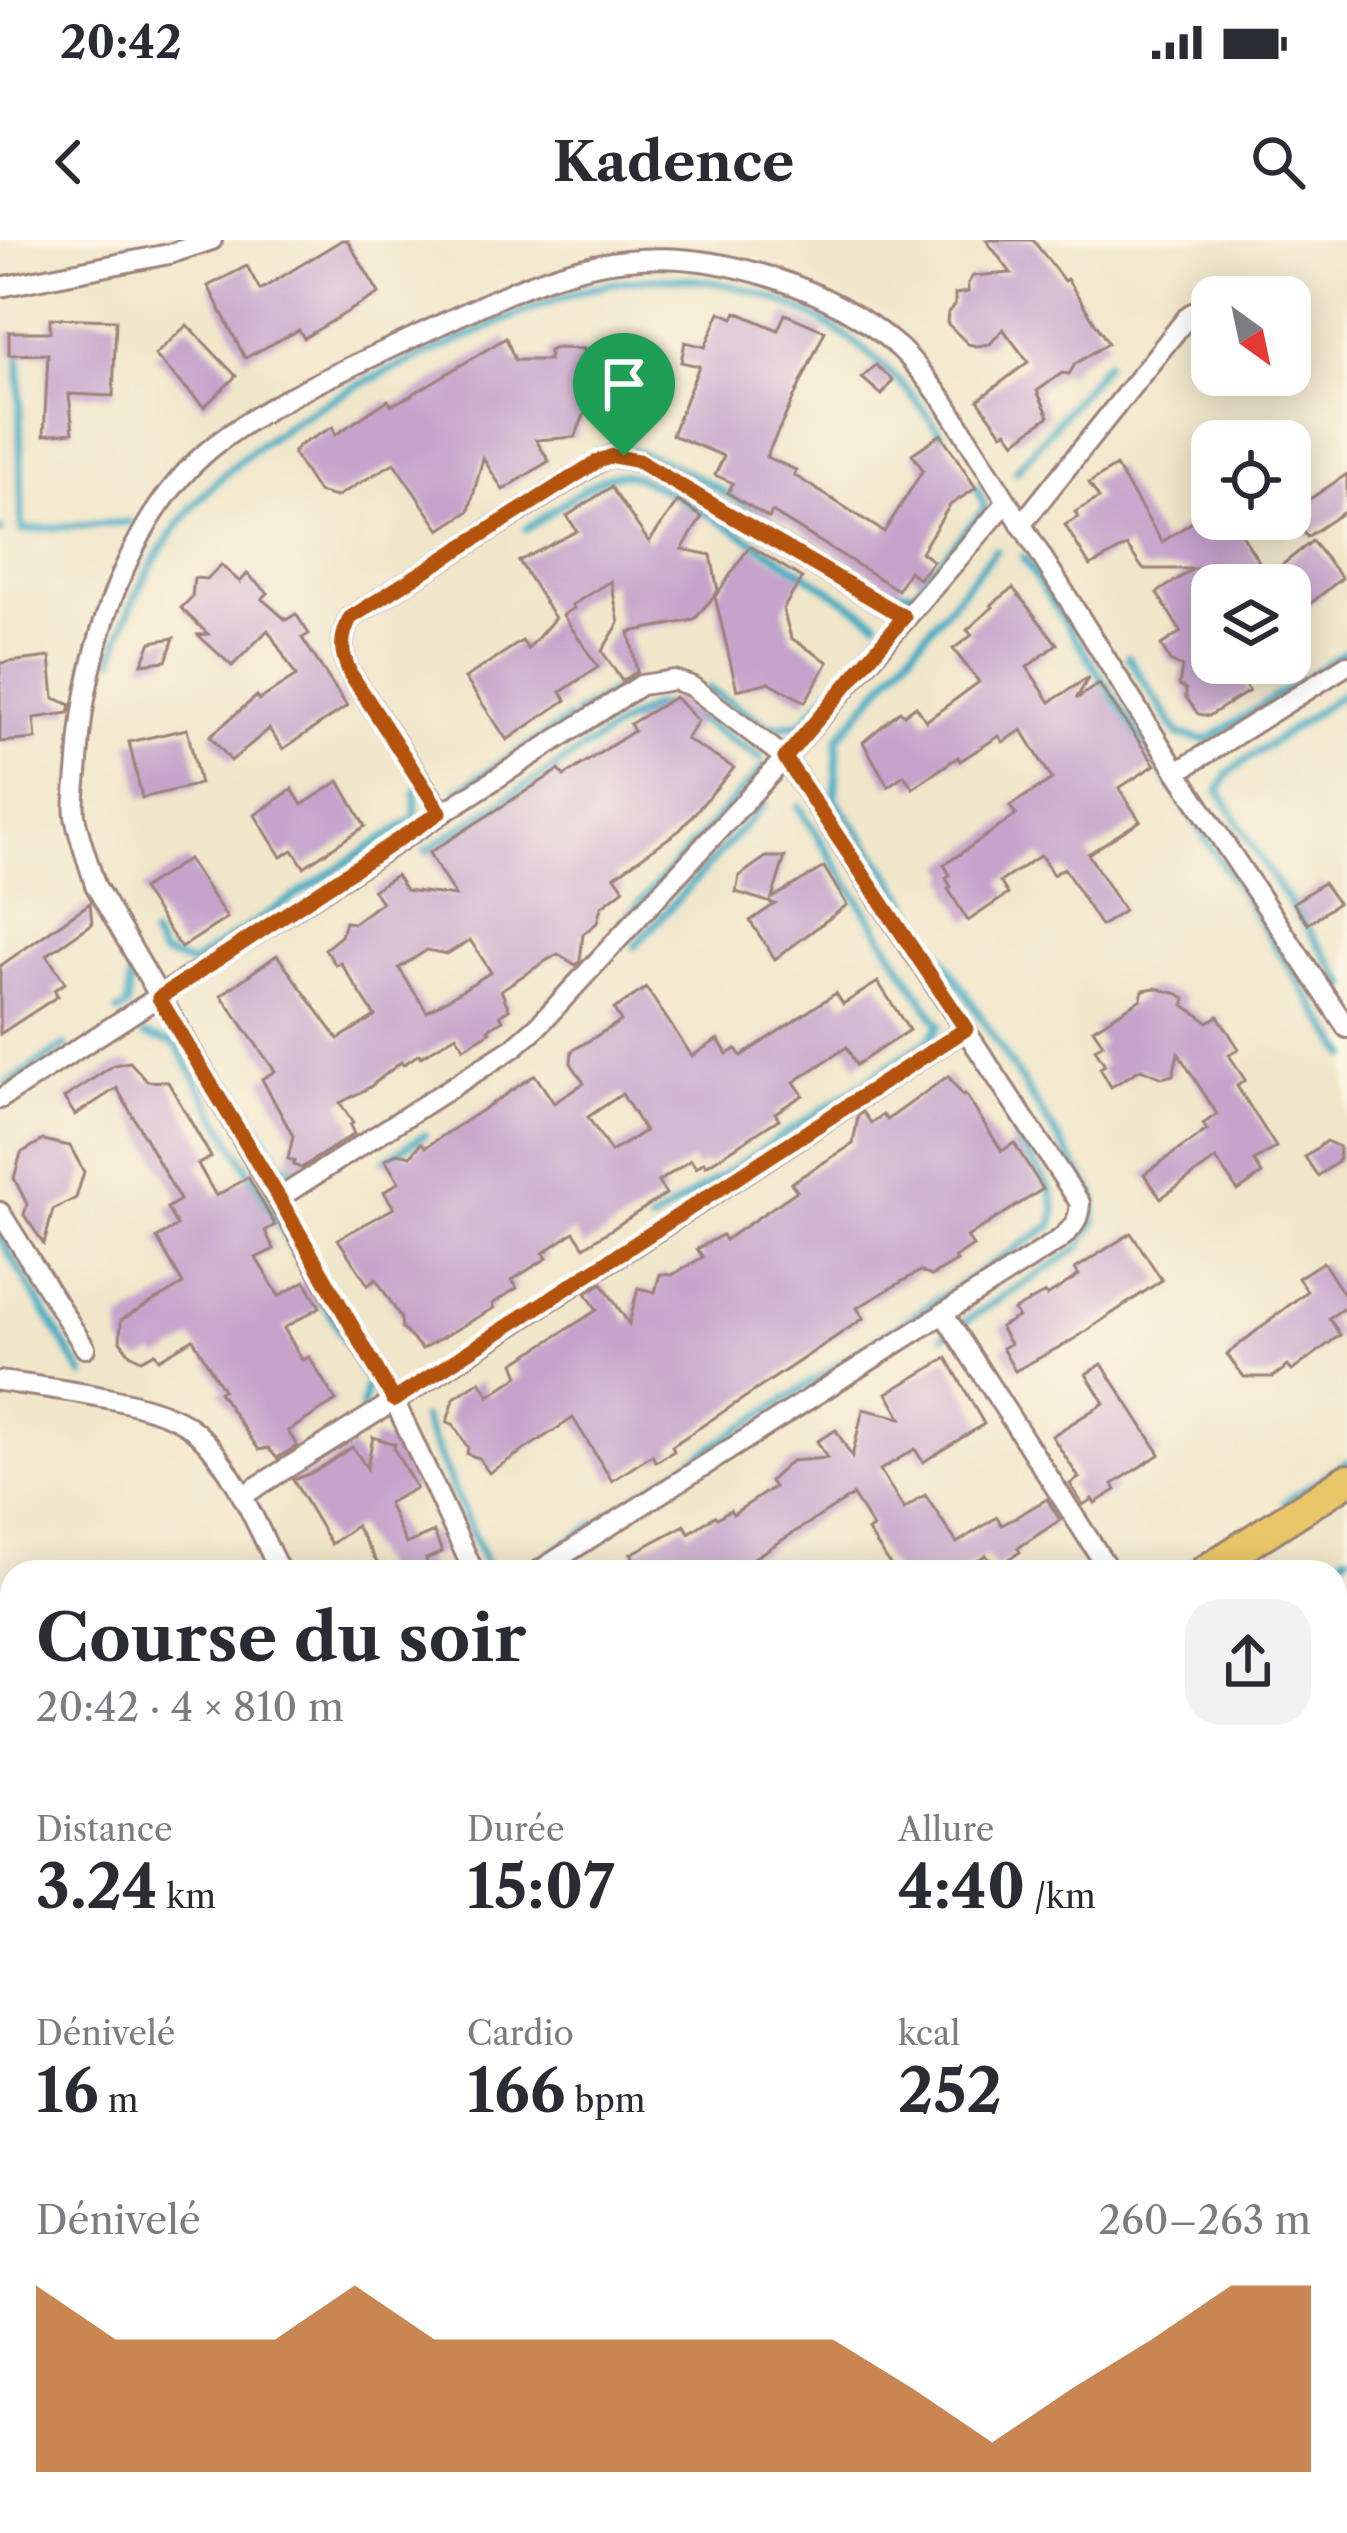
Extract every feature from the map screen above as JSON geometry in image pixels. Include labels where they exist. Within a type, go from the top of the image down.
[{"type":"main road","points":[[1223,1560],[1347,1480]]},
{"type":"street","points":[[0,287],[169,254],[212,240]]},
{"type":"street","points":[[468,1560],[394,1400],[95,885],[75,813],[83,694],[101,627],[128,559],[174,489],[211,448],[259,414],[505,295],[624,260],[681,249],[782,280],[856,317],[898,346],[944,401],[1177,772],[1347,1028]]},
{"type":"street","points":[[1021,525],[1191,313]]},
{"type":"street","points":[[440,812],[350,673],[341,638],[350,618],[598,461],[613,456],[638,461],[904,617]]},
{"type":"street","points":[[279,1198],[513,1048],[538,1026],[785,758],[1007,502]]},
{"type":"street","points":[[1177,772],[1347,665]]},
{"type":"street","points":[[0,1099],[641,685],[656,680],[691,686],[785,758],[1080,1203],[1079,1216],[1075,1227],[1060,1240],[555,1560]]},
{"type":"street","points":[[242,1496],[966,1029]]},
{"type":"street","points":[[0,1212],[85,1348]]},
{"type":"street","points":[[943,1313],[1102,1560]]},
{"type":"street","points":[[0,1381],[172,1416],[194,1430],[242,1496],[274,1560]]},
{"type":"building","points":[[347,240],[379,293],[304,338],[299,330],[245,358],[208,286],[247,266],[260,290]]},
{"type":"building","points":[[986,240],[1033,240],[1067,279],[1108,343],[1075,364],[1069,374],[1062,373],[1037,391],[1049,416],[1015,442],[1007,431],[1002,433],[978,400],[1028,362],[1003,329],[990,344],[976,346],[947,323],[955,294],[968,292],[973,276],[1011,273]]},
{"type":"building","points":[[720,312],[733,318],[736,312],[778,330],[785,314],[825,331],[766,457],[796,470],[794,475],[884,532],[923,470],[912,454],[941,434],[976,488],[950,505],[921,552],[933,561],[919,579],[909,571],[898,590],[772,512],[769,518],[728,493],[733,483],[715,475],[724,456],[672,435],[699,366],[681,362],[685,342],[705,347]]},
{"type":"building","points":[[50,318],[116,320],[113,396],[69,394],[73,432],[44,435],[48,354],[9,355],[9,332],[50,332]]},
{"type":"building","points":[[187,325],[236,376],[204,407],[155,355]]},
{"type":"building","points":[[506,338],[515,360],[549,360],[549,351],[555,348],[584,349],[585,358],[593,357],[600,408],[587,408],[575,437],[536,440],[549,461],[503,490],[483,458],[469,511],[440,530],[394,463],[336,497],[318,492],[293,453],[298,446],[333,427],[335,435],[388,400],[391,405],[408,397]]},
{"type":"building","points":[[876,365],[893,380],[882,395],[862,378]]},
{"type":"building","points":[[1116,466],[1162,542],[1191,523],[1191,540],[1245,540],[1260,564],[1143,569],[1127,546],[1090,566],[1065,525],[1078,517],[1075,512],[1099,498],[1089,483]]},
{"type":"building","points":[[1347,474],[1347,510],[1311,534],[1311,498]]},
{"type":"building","points":[[611,487],[649,542],[678,501],[702,517],[682,549],[711,555],[718,591],[694,620],[629,632],[637,672],[622,681],[602,651],[619,623],[611,581],[572,605],[563,615],[598,667],[561,692],[566,700],[507,740],[465,678],[522,641],[528,649],[555,618],[519,561],[577,531],[567,516]]},
{"type":"building","points":[[1312,541],[1342,578],[1311,603],[1311,564],[1283,564]]},
{"type":"building","points":[[750,546],[802,578],[783,609],[791,638],[828,662],[805,702],[769,682],[737,690],[715,597]]},
{"type":"building","points":[[221,565],[240,582],[247,574],[268,593],[262,599],[286,620],[296,614],[309,634],[302,638],[347,706],[283,749],[269,729],[231,761],[210,736],[257,696],[259,700],[296,676],[268,630],[232,666],[198,635],[208,634],[181,608],[192,597],[194,578],[207,579]]},
{"type":"building","points":[[1191,570],[1191,684],[1244,684],[1249,691],[1209,716],[1198,714],[1186,689],[1179,685],[1182,667],[1170,661],[1161,645],[1181,632],[1157,593]]},
{"type":"building","points":[[1013,588],[1057,644],[1027,667],[1050,702],[1089,677],[1076,699],[1099,684],[1155,765],[1119,788],[1140,821],[1088,854],[1124,911],[1101,926],[1064,868],[1053,875],[1041,855],[1000,882],[1008,894],[968,921],[948,889],[950,875],[944,865],[1016,815],[1010,806],[1052,779],[1022,730],[1003,742],[999,736],[960,761],[958,757],[913,788],[904,775],[888,786],[863,742],[900,711],[904,715],[916,706],[926,721],[979,682],[953,649],[972,635],[967,630],[991,605]]},
{"type":"building","points":[[174,638],[166,661],[142,664],[151,642]]},
{"type":"building","points":[[50,657],[54,698],[71,705],[69,713],[34,718],[36,739],[0,742],[0,663]]},
{"type":"building","points":[[675,697],[698,721],[686,739],[734,768],[680,830],[615,876],[624,889],[601,907],[597,923],[583,934],[576,965],[558,954],[544,962],[501,990],[509,1009],[490,1032],[464,1048],[456,1035],[421,1057],[401,1062],[340,1103],[353,1123],[354,1134],[301,1168],[293,1165],[288,1159],[293,1136],[262,1079],[275,1071],[221,995],[277,955],[338,1039],[375,1016],[340,962],[336,965],[325,949],[341,936],[345,922],[354,923],[382,902],[373,890],[396,875],[406,890],[455,896],[429,853],[559,770],[564,776],[634,731],[630,724]],"holes":[[[470,940],[491,972],[427,1012],[399,968],[427,950],[447,954]]]},
{"type":"building","points":[[187,729],[200,784],[142,798],[129,742]]},
{"type":"building","points":[[339,781],[365,826],[304,867],[293,850],[281,857],[255,815],[292,789],[302,805]]},
{"type":"building","points":[[766,857],[785,857],[772,898],[824,867],[847,905],[775,959],[750,921],[775,904],[736,892],[739,876]]},
{"type":"building","points":[[188,859],[227,918],[181,948],[142,889]]},
{"type":"building","points":[[1323,883],[1338,903],[1308,924],[1293,903]]},
{"type":"building","points":[[90,903],[92,924],[47,955],[65,983],[54,990],[58,996],[0,1034],[0,966]]},
{"type":"building","points":[[878,982],[909,1030],[856,1065],[847,1047],[794,1082],[803,1095],[775,1113],[779,1119],[706,1166],[704,1162],[696,1168],[691,1160],[658,1182],[666,1194],[584,1247],[574,1232],[543,1253],[547,1258],[512,1280],[517,1288],[492,1304],[494,1308],[422,1349],[402,1328],[401,1318],[376,1279],[368,1285],[338,1239],[394,1208],[384,1192],[399,1182],[385,1160],[398,1153],[411,1156],[421,1143],[426,1147],[535,1075],[554,1103],[584,1083],[571,1063],[572,1051],[621,1021],[614,1009],[646,988],[692,1056],[718,1039],[727,1054],[736,1049],[741,1056],[836,993],[843,1004]],"holes":[[[622,1094],[645,1131],[611,1152],[588,1117]]]},
{"type":"building","points":[[1143,990],[1179,994],[1184,1005],[1208,1022],[1218,1016],[1239,1049],[1229,1055],[1245,1080],[1237,1086],[1276,1147],[1254,1161],[1262,1174],[1238,1191],[1216,1159],[1161,1198],[1144,1174],[1207,1130],[1203,1124],[1217,1114],[1178,1053],[1173,1075],[1162,1078],[1141,1069],[1111,1087],[1100,1068],[1105,1065],[1095,1049],[1103,1044],[1093,1029],[1141,999]]},
{"type":"building","points":[[130,1062],[147,1081],[168,1082],[211,1157],[198,1164],[216,1196],[248,1177],[275,1225],[265,1231],[274,1249],[256,1258],[279,1296],[305,1281],[320,1307],[284,1328],[302,1360],[309,1357],[336,1401],[288,1431],[297,1446],[277,1458],[268,1448],[259,1450],[219,1392],[223,1390],[193,1339],[159,1359],[155,1353],[141,1360],[120,1341],[121,1320],[183,1284],[157,1238],[177,1226],[167,1208],[180,1200],[117,1088],[75,1115],[64,1098],[114,1065]]},
{"type":"building","points":[[948,1076],[1002,1151],[1014,1143],[1043,1189],[967,1237],[973,1246],[957,1261],[931,1276],[920,1271],[857,1308],[864,1318],[672,1446],[674,1451],[656,1462],[652,1455],[612,1481],[573,1418],[489,1473],[479,1458],[467,1454],[453,1424],[447,1422],[454,1398],[480,1381],[489,1396],[519,1376],[514,1363],[597,1310],[586,1293],[602,1283],[629,1324],[638,1288],[655,1292],[660,1274],[672,1275],[703,1257],[697,1249],[722,1235],[725,1240],[797,1191],[791,1183],[853,1144],[863,1112],[871,1123],[883,1115],[887,1120]]},
{"type":"building","points":[[43,1140],[70,1146],[84,1172],[76,1198],[53,1210],[44,1244],[24,1215],[27,1204],[14,1178],[21,1153]]},
{"type":"building","points":[[1326,1141],[1339,1147],[1339,1161],[1318,1176],[1305,1157]]},
{"type":"building","points":[[1131,1233],[1162,1280],[1074,1339],[1015,1371],[1002,1348],[1010,1344],[1000,1327],[1018,1317],[1014,1310],[1079,1275],[1075,1269]]},
{"type":"building","points":[[1323,1262],[1347,1299],[1347,1306],[1329,1318],[1340,1335],[1292,1371],[1288,1366],[1273,1377],[1244,1377],[1227,1354],[1307,1291],[1298,1278]]},
{"type":"building","points":[[947,1358],[984,1424],[923,1462],[915,1449],[880,1470],[904,1509],[925,1495],[957,1543],[997,1517],[1002,1525],[1047,1499],[1060,1520],[1008,1560],[989,1560],[986,1555],[978,1560],[887,1560],[853,1495],[751,1560],[635,1560],[631,1554],[685,1525],[689,1533],[715,1516],[730,1510],[733,1514],[774,1487],[770,1481],[791,1461],[827,1458],[817,1441],[836,1430],[852,1457],[863,1409],[901,1418],[887,1393]]},
{"type":"building","points":[[1102,1364],[1160,1454],[1113,1484],[1116,1490],[1083,1505],[1070,1484],[1079,1478],[1052,1436],[1104,1403],[1086,1374]]},
{"type":"building","points":[[373,1437],[395,1444],[416,1488],[388,1503],[406,1544],[434,1532],[442,1552],[426,1560],[376,1560],[356,1526],[331,1544],[293,1480],[352,1447],[367,1468]]},
{"type":"waterway","points":[[113,659],[134,599],[163,547],[197,502],[237,463],[283,429],[386,372],[583,290],[653,279],[702,281],[795,307],[877,360],[941,434]]},
{"type":"waterway","points":[[19,355],[22,530],[130,522]]},
{"type":"waterway","points":[[1016,471],[1106,363]]},
{"type":"waterway","points":[[619,450],[641,453],[709,484],[882,592],[915,591],[985,508],[977,488]]},
{"type":"waterway","points":[[483,524],[598,454]]},
{"type":"waterway","points":[[526,529],[599,481],[621,474],[706,513],[877,621]]},
{"type":"waterway","points":[[944,1335],[1079,1248],[1095,1223],[1095,1196],[888,872],[835,799],[838,738],[996,550]]},
{"type":"waterway","points":[[1023,557],[1347,1056]]},
{"type":"waterway","points":[[708,689],[770,727],[801,724],[880,633]]},
{"type":"waterway","points":[[1128,657],[1179,735],[1208,740],[1347,651]]},
{"type":"waterway","points":[[576,714],[626,684]]},
{"type":"waterway","points":[[1347,691],[1229,772],[1219,790],[1347,986]]},
{"type":"waterway","points":[[426,851],[631,718],[654,706],[670,705]]},
{"type":"waterway","points":[[689,714],[761,758]]},
{"type":"waterway","points":[[457,791],[568,720]]},
{"type":"waterway","points":[[625,919],[764,767]]},
{"type":"waterway","points":[[152,936],[162,954],[191,964],[415,818],[416,790]]},
{"type":"waterway","points":[[635,946],[765,803]]},
{"type":"waterway","points":[[651,1222],[930,1039],[939,1025],[799,807]]},
{"type":"waterway","points":[[118,1012],[127,1007],[131,971],[123,955]]},
{"type":"waterway","points":[[145,1035],[176,1044],[368,1380],[362,1408]]},
{"type":"waterway","points":[[7,1084],[65,1046]]},
{"type":"waterway","points":[[249,1112],[281,1165],[313,1172]]},
{"type":"waterway","points":[[385,1160],[424,1135]]},
{"type":"waterway","points":[[540,1560],[1052,1225],[1055,1214],[1050,1191],[1016,1138]]},
{"type":"waterway","points":[[0,1238],[83,1375]]},
{"type":"waterway","points":[[423,1419],[484,1560]]},
{"type":"waterway","points":[[1285,1502],[1347,1462]]},
{"type":"waterway","points":[[1339,1560],[1347,1555]]},
{"type":"waterway","points":[[1196,1560],[1202,1556]]},
{"type":"route","points":[[624,456],[904,617],[785,758],[966,1029],[394,1400],[159,998],[440,812],[350,673],[341,638],[350,618],[598,461],[624,456]]}]
